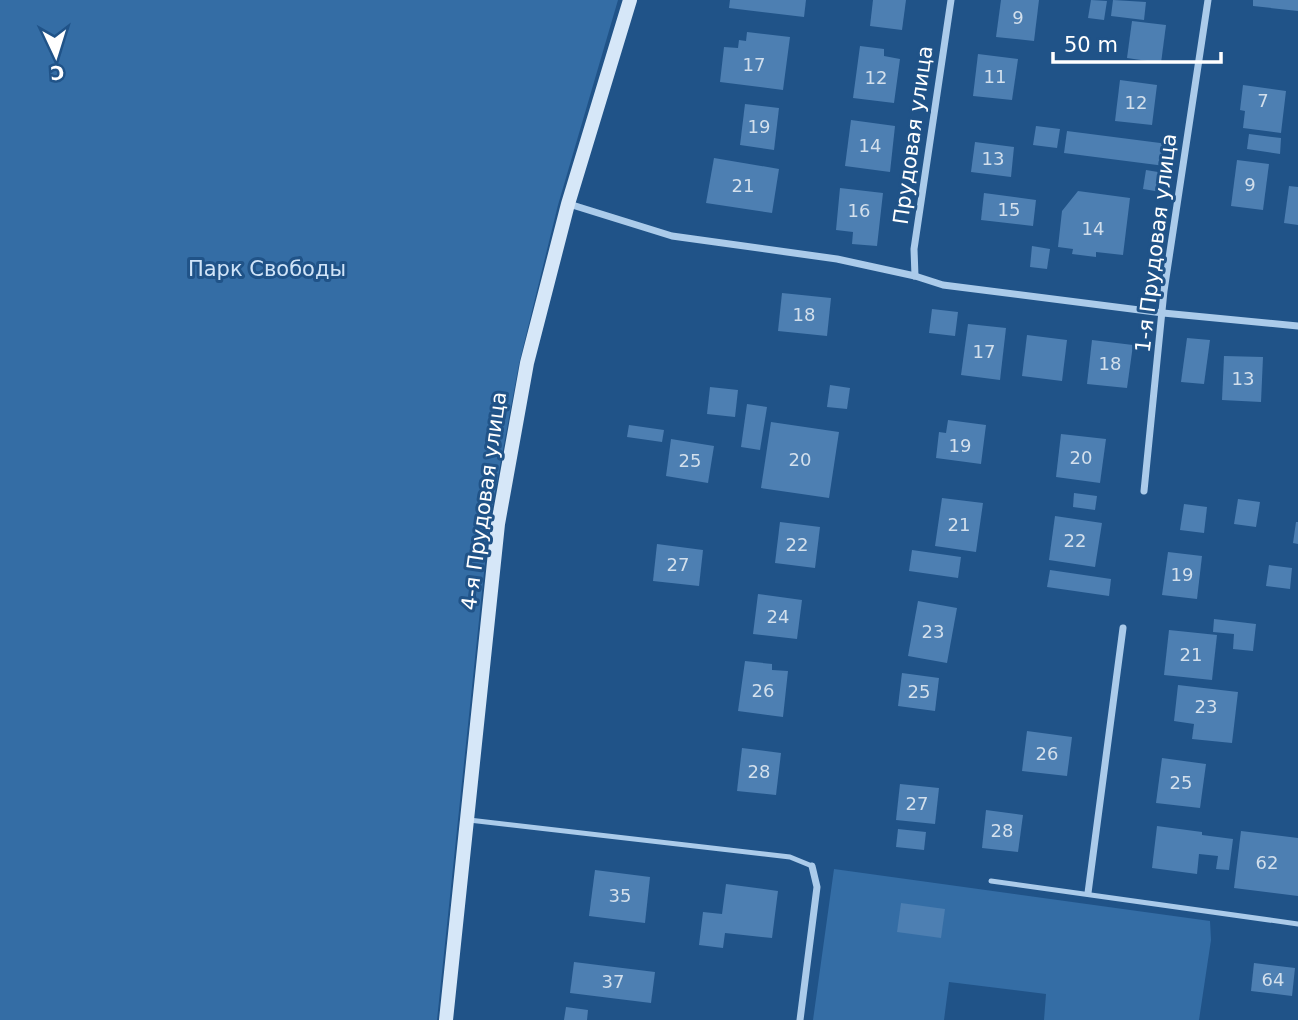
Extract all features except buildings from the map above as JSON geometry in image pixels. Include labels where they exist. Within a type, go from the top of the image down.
[{"type":"main road","name":"4-я Прудовая улица","points":[[446,1020],[498,524],[527,363],[568,204],[630,0]]},
{"type":"street","name":"Прудовая улица","points":[[915,276],[914,249],[951,0]]},
{"type":"street","name":"1-я Прудовая улица","points":[[1144,491],[1164,291],[1208,0]]},
{"type":"street","points":[[568,204],[671,236],[837,259],[943,285],[1163,313],[1298,326]]},
{"type":"street","points":[[1088,893],[1124,628]]},
{"type":"street","points":[[800,1020],[817,887],[812,866]]},
{"type":"lane","points":[[468,820],[790,858],[812,866]]},
{"type":"lane","points":[[991,881],[1298,924]]},
{"type":"green space","name":"Парк Свободы","points":[[0,0],[618,0],[558,205],[519,364],[489,525],[437,1020],[0,1020]]},
{"type":"green space","points":[[834,869],[1210,921],[1211,940],[1199,1020],[1044,1020],[1046,994],[949,982],[944,1020],[813,1020]]}]
